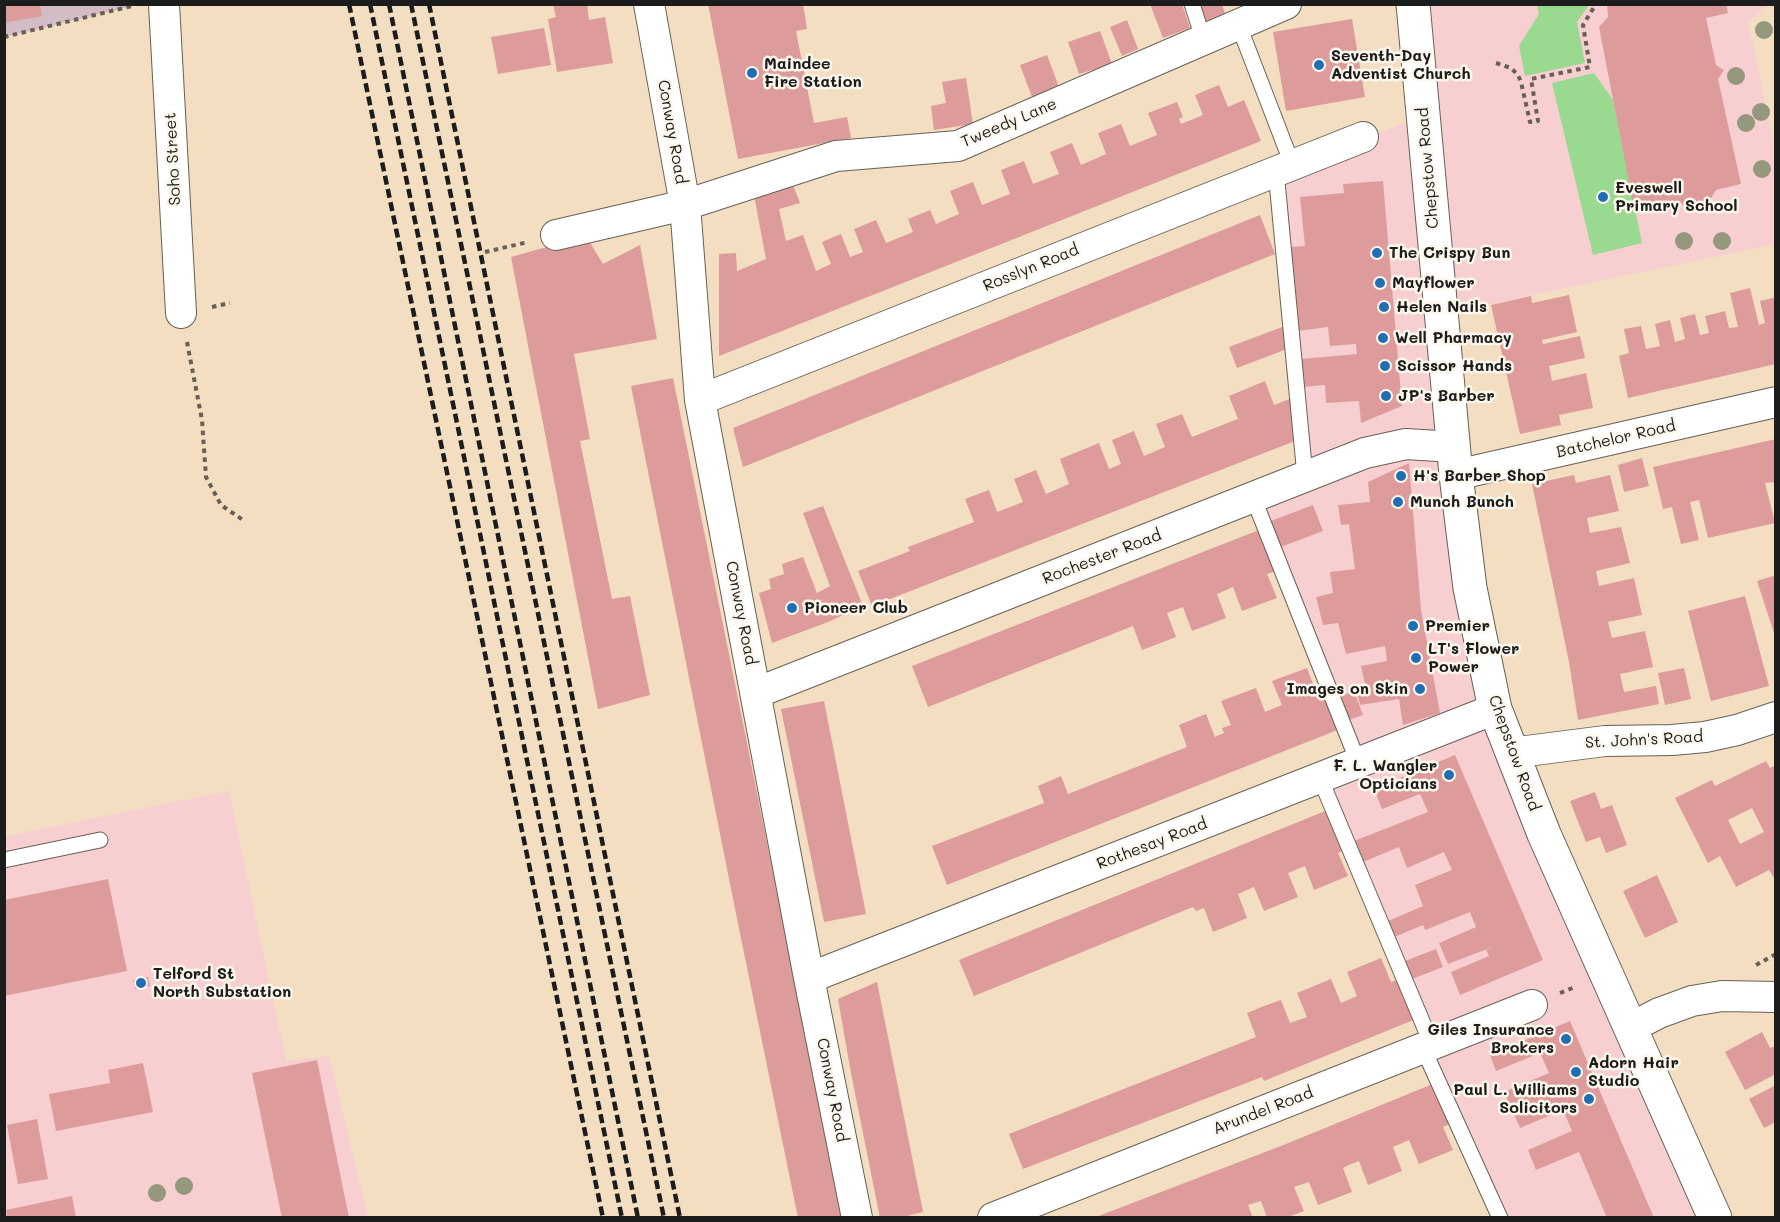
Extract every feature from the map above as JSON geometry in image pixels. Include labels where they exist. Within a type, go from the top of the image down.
[{"type":"main road","name":"Chepstow Road","points":[[1413,4],[1455,461],[1470,588],[1495,709],[1548,845],[1714,1218]]},
{"type":"street","name":"Soho Street","points":[[164,4],[181,313]]},
{"type":"street","name":"Conway Road","points":[[649,4],[685,205],[700,400],[809,978],[857,1218]]},
{"type":"street","name":"Tweedy Lane","points":[[685,205],[836,156],[958,146],[1286,4]]},
{"type":"street","name":"Rosslyn Road","points":[[700,400],[1363,137]]},
{"type":"street","points":[[556,235],[685,205]]},
{"type":"street","name":"Batchelor Road","points":[[1455,461],[1776,402]]},
{"type":"street","name":"Rochester Road","points":[[756,693],[1365,453],[1406,444],[1455,461]]},
{"type":"street","name":"Rothesay Road","points":[[809,978],[1495,709]]},
{"type":"street","name":"St. John's Road","points":[[1511,753],[1605,741],[1705,737],[1737,730],[1776,717]]},
{"type":"street","points":[[1630,1028],[1659,1012],[1692,1000],[1722,996],[1776,997]]},
{"type":"street","name":"Arundel Road","points":[[993,1218],[1532,1005]]},
{"type":"lane","points":[[1192,4],[1204,40]]},
{"type":"lane","points":[[1239,26],[1284,167],[1305,476]]},
{"type":"lane","points":[[1253,497],[1358,762]]},
{"type":"lane","points":[[1320,778],[1427,1046],[1500,1218]]},
{"type":"lane","points":[[4,860],[100,840]]},
{"type":"path","points":[[4,37],[137,4]]},
{"type":"path","points":[[1496,63],[1511,68],[1518,75],[1530,122],[1538,121],[1531,79],[1590,67],[1583,25],[1596,4]]},
{"type":"path","points":[[485,252],[556,235]]},
{"type":"path","points":[[181,313],[202,420],[206,477],[221,505],[243,520]]},
{"type":"shaded area","points":[[5,4],[137,5],[5,37]]},
{"type":"shaded area","points":[[1413,5],[1767,5],[1748,22],[1775,149],[1775,244],[1477,307],[1440,304],[1495,709],[1715,1217],[1500,1217],[1423,1048],[1431,1045],[1320,778],[1358,762],[1253,497],[1305,476],[1276,171],[1423,116]]},
{"type":"shaded area","points":[[229,791],[286,1061],[329,1056],[368,1217],[5,1218],[5,836]]},
{"type":"green space","points":[[1537,5],[1589,5],[1577,22],[1585,63],[1525,76],[1519,46],[1539,14]]},
{"type":"green space","points":[[1594,73],[1613,100],[1642,243],[1593,255],[1552,83]]},
{"type":"building","points":[[4,4],[40,4],[42,16],[4,23]]},
{"type":"building","points":[[553,4],[587,4],[589,20],[605,17],[613,63],[557,72],[548,19],[556,17]]},
{"type":"building","points":[[708,4],[803,4],[807,29],[796,31],[814,123],[847,117],[851,138],[738,159]]},
{"type":"building","points":[[1150,4],[1182,4],[1190,28],[1163,38]]},
{"type":"building","points":[[1198,4],[1222,4],[1225,14],[1204,22]]},
{"type":"building","points":[[1607,4],[1726,4],[1728,13],[1706,18],[1716,65],[1724,70],[1718,79],[1741,184],[1716,190],[1710,200],[1694,203],[1689,209],[1682,204],[1657,208],[1652,204],[1634,208],[1599,27],[1608,17]]},
{"type":"building","name":"Seventh-Day Adventist Church","points":[[1352,19],[1365,97],[1286,111],[1273,32]]},
{"type":"building","points":[[1127,20],[1138,49],[1122,56],[1110,27]]},
{"type":"building","points":[[544,28],[551,65],[498,74],[491,37]]},
{"type":"building","points":[[1100,31],[1112,64],[1079,74],[1068,42]]},
{"type":"building","points":[[1047,55],[1059,87],[1032,97],[1020,65]]},
{"type":"building","points":[[966,78],[973,124],[934,130],[931,106],[946,103],[942,82]]},
{"type":"building","points":[[1219,85],[1228,107],[1244,100],[1261,141],[719,356],[719,254],[736,253],[737,271],[766,259],[753,190],[790,177],[800,203],[779,209],[786,241],[803,235],[816,271],[831,264],[822,242],[841,234],[850,257],[863,252],[854,229],[876,220],[886,243],[913,232],[908,219],[930,210],[936,224],[959,214],[950,191],[973,182],[982,205],[1010,194],[1001,170],[1024,161],[1033,184],[1059,174],[1050,152],[1072,143],[1081,165],[1106,154],[1098,133],[1121,124],[1130,146],[1157,135],[1148,113],[1177,102],[1183,117],[1179,119],[1181,124],[1203,115],[1195,95]]},
{"type":"building","points":[[1383,181],[1402,406],[1361,423],[1359,401],[1326,403],[1325,385],[1303,387],[1301,359],[1357,354],[1356,344],[1330,346],[1328,327],[1298,331],[1291,247],[1305,246],[1300,197],[1344,193],[1343,184]]},
{"type":"building","points":[[1260,215],[1275,254],[743,467],[733,428]]},
{"type":"building","points":[[586,236],[603,264],[640,245],[657,339],[574,354],[590,439],[580,441],[612,599],[630,596],[650,695],[598,709],[511,257]]},
{"type":"building","points":[[1750,288],[1759,325],[1765,323],[1760,301],[1776,297],[1776,364],[1628,398],[1619,356],[1629,353],[1624,329],[1641,326],[1646,349],[1660,346],[1655,324],[1670,320],[1675,342],[1685,339],[1680,318],[1695,314],[1700,335],[1709,333],[1705,316],[1725,311],[1729,328],[1738,327],[1730,293]]},
{"type":"building","points":[[1569,295],[1577,332],[1542,340],[1543,344],[1580,336],[1585,358],[1549,366],[1552,381],[1586,373],[1593,408],[1559,415],[1561,425],[1520,434],[1491,305],[1531,296],[1532,303]]},
{"type":"building","points":[[1285,326],[1287,349],[1237,368],[1229,347]]},
{"type":"building","points":[[673,378],[842,1218],[798,1218],[730,884],[631,386]]},
{"type":"building","points":[[1265,381],[1274,405],[1292,398],[1295,441],[872,606],[858,571],[910,551],[908,547],[974,522],[965,499],[989,490],[997,512],[1023,502],[1014,479],[1036,470],[1046,494],[1069,484],[1060,459],[1099,443],[1109,469],[1121,464],[1112,440],[1134,431],[1144,456],[1165,447],[1156,424],[1182,414],[1192,437],[1238,419],[1229,396]]},
{"type":"building","points":[[1776,439],[1776,490],[1773,482],[1765,483],[1775,523],[1708,538],[1699,500],[1690,502],[1699,540],[1681,544],[1672,507],[1663,509],[1653,467]]},
{"type":"building","points":[[1642,458],[1649,486],[1624,492],[1618,465]]},
{"type":"building","points":[[1409,463],[1421,610],[1440,713],[1403,725],[1399,699],[1360,705],[1356,687],[1365,684],[1361,666],[1387,661],[1385,646],[1346,654],[1338,623],[1323,625],[1316,597],[1333,593],[1330,572],[1355,569],[1349,524],[1341,525],[1338,505],[1370,502],[1368,482]]},
{"type":"building","points":[[1574,475],[1576,483],[1610,475],[1619,511],[1587,518],[1590,533],[1621,527],[1630,563],[1596,571],[1599,586],[1634,578],[1642,615],[1608,622],[1612,638],[1645,631],[1653,667],[1620,674],[1624,692],[1656,686],[1659,704],[1578,720],[1569,662],[1532,484]]},
{"type":"building","points":[[1313,505],[1323,531],[1278,548],[1268,522]]},
{"type":"building","points":[[823,506],[863,606],[772,643],[759,593],[771,589],[769,579],[784,574],[782,564],[803,557],[817,593],[830,586],[803,513]]},
{"type":"building","points":[[1259,530],[1276,571],[1267,574],[1277,598],[1242,611],[1233,587],[1217,594],[1226,618],[1192,631],[1183,607],[1167,613],[1176,637],[1142,650],[1133,626],[928,707],[912,666]]},
{"type":"building","points":[[1776,575],[1776,636],[1775,636],[1757,581]]},
{"type":"building","points":[[1745,596],[1769,686],[1711,701],[1688,611]]},
{"type":"building","points":[[1307,668],[1316,692],[1324,689],[1340,729],[947,885],[932,846],[1044,803],[1038,786],[1061,776],[1068,794],[1187,747],[1179,725],[1206,714],[1215,737],[1224,733],[1222,728],[1231,725],[1221,701],[1256,688],[1265,712],[1282,705],[1272,681]]},
{"type":"building","points":[[1684,668],[1691,699],[1665,705],[1658,673]]},
{"type":"building","points":[[1354,691],[1363,715],[1346,721],[1338,697]]},
{"type":"building","points":[[824,701],[866,914],[824,922],[781,709]]},
{"type":"building","points":[[1455,755],[1543,960],[1460,995],[1451,972],[1489,956],[1486,949],[1448,964],[1439,943],[1476,927],[1470,912],[1425,930],[1423,925],[1394,937],[1388,921],[1423,906],[1415,885],[1452,870],[1444,852],[1407,868],[1399,847],[1363,862],[1354,841],[1428,812],[1420,794],[1382,809],[1374,789]]},
{"type":"building","points":[[1766,761],[1770,768],[1776,765],[1776,881],[1769,870],[1736,887],[1720,856],[1708,863],[1675,798],[1712,780],[1715,786]],"holes":[[[1752,808],[1764,832],[1740,844],[1728,820]]]},
{"type":"building","points":[[1595,792],[1601,809],[1612,805],[1627,845],[1606,853],[1600,837],[1586,842],[1570,801]]},
{"type":"building","points":[[1330,809],[1346,849],[1338,853],[1348,876],[1314,890],[1305,866],[1288,873],[1298,897],[1264,911],[1254,887],[1238,894],[1247,918],[1213,932],[1204,908],[1196,911],[1193,907],[974,996],[959,960]]},
{"type":"building","points":[[1657,875],[1678,922],[1645,938],[1623,891]]},
{"type":"building","points":[[108,879],[127,971],[4,996],[4,900]]},
{"type":"building","points":[[1436,949],[1443,967],[1412,979],[1405,961]]},
{"type":"building","points":[[1381,958],[1391,982],[1399,979],[1416,1019],[1264,1081],[1262,1077],[1023,1169],[1009,1134],[1256,1037],[1247,1013],[1264,1006],[1281,1000],[1290,1023],[1307,1017],[1297,993],[1331,979],[1341,1003],[1357,996],[1347,972]]},
{"type":"building","name":"Telford St North Substation","points":[[148,977],[150,986],[135,989],[133,980]]},
{"type":"building","points":[[877,982],[923,1212],[899,1218],[880,1218],[838,999]]},
{"type":"building","points":[[1570,1021],[1654,1218],[1607,1218],[1579,1152],[1536,1170],[1528,1150],[1572,1131],[1563,1110],[1520,1128],[1504,1092],[1549,1073],[1540,1053],[1496,1071],[1490,1055]]},
{"type":"building","points":[[1762,1032],[1770,1048],[1776,1046],[1776,1074],[1745,1090],[1725,1052]]},
{"type":"building","points":[[317,1060],[349,1218],[282,1218],[252,1073]]},
{"type":"building","points":[[143,1063],[153,1112],[56,1131],[49,1094],[110,1083],[108,1070]]},
{"type":"building","points":[[1435,1083],[1451,1123],[1443,1127],[1453,1150],[1419,1164],[1409,1140],[1393,1147],[1402,1171],[1368,1185],[1359,1161],[1351,1164],[1343,1168],[1352,1192],[1318,1205],[1309,1182],[1294,1187],[1304,1211],[1288,1217],[1267,1218],[1261,1201],[1248,1205],[1253,1218],[1096,1217],[1286,1144]]},
{"type":"building","points":[[1776,1085],[1776,1122],[1764,1128],[1749,1099]]},
{"type":"building","points":[[37,1119],[48,1179],[18,1184],[7,1125]]},
{"type":"building","points":[[72,1196],[76,1218],[7,1218],[6,1210]]},
{"type":"railway","points":[[349,4],[603,1218]]},
{"type":"railway","points":[[370,4],[622,1218]]},
{"type":"railway","points":[[389,4],[638,1218]]},
{"type":"railway","points":[[411,4],[664,1218]]},
{"type":"railway","points":[[429,4],[680,1218]]},
{"type":"place","name":"Seventh-Day Adventist Church","points":[[1319,65]]},
{"type":"place","name":"Maindee Fire Station","points":[[752,73]]},
{"type":"place","name":"Eveswell Primary School","points":[[1603,197]]},
{"type":"place","name":"The Crispy Bun","points":[[1377,253]]},
{"type":"place","name":"Mayflower","points":[[1380,283]]},
{"type":"place","name":"Helen Nails","points":[[1384,307]]},
{"type":"place","name":"Well Pharmacy","points":[[1383,338]]},
{"type":"place","name":"Scissor Hands","points":[[1385,366]]},
{"type":"place","name":"JP's Barber","points":[[1386,396]]},
{"type":"place","name":"H's Barber Shop","points":[[1401,476]]},
{"type":"place","name":"Munch Bunch","points":[[1398,502]]},
{"type":"place","name":"Pioneer Club","points":[[792,608]]},
{"type":"place","name":"Premier","points":[[1413,626]]},
{"type":"place","name":"LT's Flower Power","points":[[1416,658]]},
{"type":"place","name":"Images on Skin","points":[[1420,689]]},
{"type":"place","name":"F. L. Wangler Opticians","points":[[1449,775]]},
{"type":"place","name":"Telford St North Substation","points":[[141,983]]},
{"type":"place","name":"Giles Insurance Brokers","points":[[1566,1039]]},
{"type":"place","name":"Adorn Hair Studio","points":[[1576,1072]]},
{"type":"place","name":"Paul L. Williams Solicitors","points":[[1589,1099]]}]
